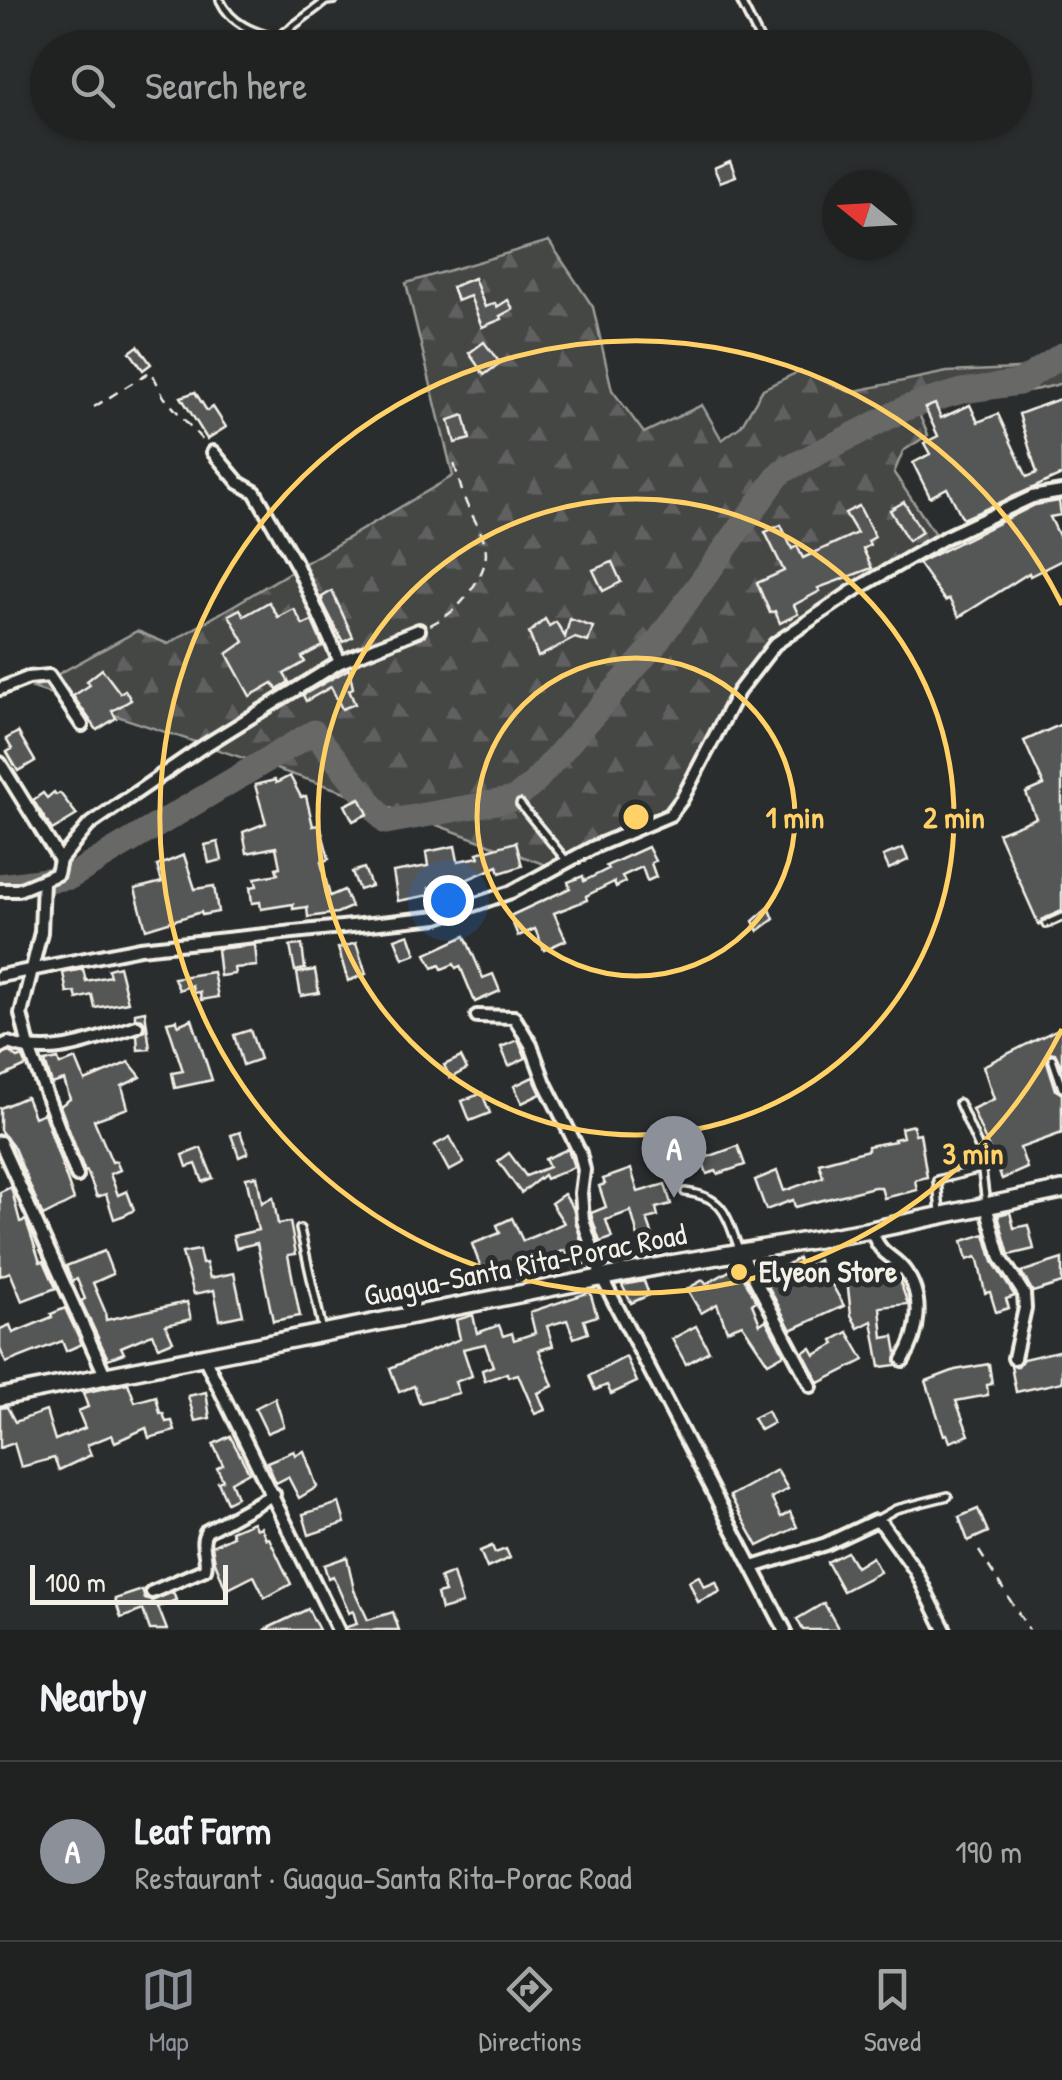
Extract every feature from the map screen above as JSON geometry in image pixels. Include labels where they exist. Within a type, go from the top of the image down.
[{"type":"main road","name":"Guagua-Santa Rita-Porac Road","points":[[0,1398],[1062,1190]]},
{"type":"street","points":[[212,452],[239,483],[255,492],[297,566],[340,662]]},
{"type":"street","points":[[0,976],[140,948],[438,917],[511,892],[566,862],[670,815],[738,692],[774,644],[852,590],[946,537],[1032,497],[1062,492]]},
{"type":"street","points":[[0,890],[18,890],[58,874],[60,860],[88,825],[201,748],[340,662],[419,630]]},
{"type":"street","points":[[0,689],[28,678],[49,676],[82,724]]},
{"type":"street","points":[[0,763],[60,860]]},
{"type":"street","points":[[43,881],[41,932],[21,1014],[30,1051],[78,1176]]},
{"type":"street","points":[[477,1016],[514,1017],[531,1045],[580,1153],[584,1170],[580,1192],[583,1220],[602,1278],[785,1630]]},
{"type":"street","points":[[0,1047],[8,1043],[30,1051],[52,1051],[137,1026]]},
{"type":"street","points":[[0,1142],[106,1377]]},
{"type":"street","points":[[986,1206],[1001,1258],[1024,1294],[1026,1308],[1014,1358]]},
{"type":"street","points":[[871,1230],[882,1252],[902,1266],[914,1292],[918,1323],[903,1360]]},
{"type":"street","points":[[740,1251],[811,1386]]},
{"type":"street","points":[[204,1357],[338,1630]]},
{"type":"street","points":[[152,1592],[206,1569],[203,1541],[207,1530],[274,1494]]},
{"type":"street","points":[[754,1567],[826,1544],[875,1521],[882,1524],[915,1570],[946,1630]]},
{"type":"lane","points":[[220,0],[222,7],[247,30]]},
{"type":"lane","points":[[287,30],[334,0]]},
{"type":"lane","points":[[740,0],[755,30]]},
{"type":"lane","points":[[520,804],[529,819],[564,854],[566,862]]},
{"type":"lane","points":[[1046,924],[1062,917]]},
{"type":"lane","points":[[1052,1058],[1062,1088]]},
{"type":"lane","points":[[959,1103],[983,1163],[980,1169],[986,1206]]},
{"type":"lane","points":[[940,1215],[937,1180],[980,1169]]},
{"type":"lane","points":[[685,1192],[715,1199],[740,1251]]},
{"type":"lane","points":[[300,1229],[324,1334]]},
{"type":"lane","points":[[875,1521],[896,1509],[948,1496]]},
{"type":"path","points":[[94,407],[151,371],[164,397],[212,452]]},
{"type":"path","points":[[419,630],[454,612],[485,570],[488,552],[466,502],[454,460]]},
{"type":"path","points":[[979,1551],[1029,1630]]},
{"type":"green space","points":[[549,241],[593,307],[612,390],[644,433],[702,405],[722,440],[741,426],[763,389],[800,371],[850,392],[947,372],[1062,367],[1062,383],[1026,391],[952,398],[916,407],[928,435],[903,451],[894,473],[935,534],[772,642],[680,798],[666,810],[617,839],[546,865],[363,798],[33,688],[137,631],[168,644],[453,476],[406,283]]},
{"type":"building","points":[[730,161],[736,176],[720,182],[714,168]]},
{"type":"building","points":[[474,278],[485,307],[495,303],[497,307],[508,300],[513,309],[500,316],[502,319],[482,327],[470,296],[457,301],[452,287]]},
{"type":"building","points":[[484,342],[500,363],[484,375],[469,353]]},
{"type":"building","points":[[138,346],[151,364],[143,370],[130,352]]},
{"type":"building","points":[[195,392],[207,411],[213,407],[226,427],[207,439],[181,397]]},
{"type":"building","points":[[1062,398],[1062,475],[963,519],[947,488],[930,497],[913,463],[930,454],[924,443],[938,436],[925,408],[935,404],[941,418],[970,405],[978,422],[998,414],[1027,477],[1037,473],[1019,414]]},
{"type":"building","points":[[464,415],[470,439],[455,443],[449,420]]},
{"type":"building","points":[[1059,501],[1061,515],[1050,517],[1062,542],[1062,560],[1030,576],[1029,573],[959,617],[918,563],[1035,505]]},
{"type":"building","points":[[904,502],[922,532],[908,541],[890,510]]},
{"type":"building","points":[[859,506],[875,537],[863,549],[872,568],[818,588],[820,591],[794,605],[798,614],[780,623],[775,611],[770,613],[757,583],[784,571],[765,532],[781,525],[792,549],[797,546],[803,558],[857,533],[845,513]]},
{"type":"building","points":[[612,562],[621,582],[603,591],[593,570]]},
{"type":"building","points":[[332,591],[353,637],[343,642],[323,603],[322,597]]},
{"type":"building","points":[[269,602],[278,617],[294,609],[303,625],[312,621],[323,646],[302,657],[305,662],[284,674],[289,682],[277,689],[273,683],[250,696],[227,654],[244,642],[229,615],[240,609],[244,616]]},
{"type":"building","points":[[545,619],[549,626],[556,622],[565,637],[570,619],[593,627],[588,642],[575,638],[538,657],[529,633]]},
{"type":"building","points":[[102,669],[120,693],[125,690],[131,700],[112,711],[116,718],[97,730],[73,696],[90,685],[87,681]]},
{"type":"building","points":[[349,669],[353,688],[349,690],[355,704],[342,709],[331,687],[306,701],[303,695]]},
{"type":"building","points":[[1062,724],[1062,911],[1043,919],[1039,925],[998,833],[1036,818],[1026,793],[1044,785],[1024,741]]},
{"type":"building","points":[[18,732],[35,761],[18,771],[7,752],[12,749],[6,739]]},
{"type":"building","points":[[290,776],[301,797],[306,796],[313,826],[320,825],[329,859],[321,862],[330,896],[344,890],[351,907],[337,913],[308,917],[307,907],[293,909],[293,904],[261,909],[260,902],[252,903],[250,887],[257,886],[255,878],[278,874],[276,868],[280,867],[276,847],[247,853],[243,832],[266,823],[255,785],[275,780],[276,783]]},
{"type":"building","points":[[54,792],[60,793],[77,815],[52,830],[33,800],[43,793],[47,798]]},
{"type":"building","points":[[360,798],[368,814],[353,821],[345,805]]},
{"type":"building","points":[[218,842],[222,860],[209,863],[205,845]]},
{"type":"building","points":[[516,842],[522,866],[500,873],[498,866],[466,880],[429,888],[430,895],[398,901],[393,872],[428,866],[426,852],[455,846],[458,861]]},
{"type":"building","points":[[648,847],[655,861],[651,863],[656,877],[647,881],[642,867],[622,876],[625,882],[616,887],[614,882],[586,896],[587,900],[554,913],[566,940],[544,950],[535,929],[518,936],[510,916],[570,888],[568,882],[583,876],[584,881]]},
{"type":"building","points":[[903,848],[908,860],[889,869],[883,856]]},
{"type":"building","points":[[184,855],[195,889],[214,886],[218,912],[201,912],[146,929],[135,889],[162,882],[157,866]]},
{"type":"building","points":[[364,868],[371,886],[359,890],[352,872]]},
{"type":"building","points":[[769,907],[774,919],[758,931],[753,921]]},
{"type":"building","points":[[409,934],[416,954],[403,959],[395,939]]},
{"type":"building","points":[[465,936],[483,978],[493,974],[500,991],[475,1002],[460,966],[433,968],[426,954]]},
{"type":"building","points":[[356,943],[366,974],[348,981],[338,948]]},
{"type":"building","points":[[255,945],[257,966],[234,968],[235,974],[220,976],[217,949]]},
{"type":"building","points":[[302,945],[305,969],[295,971],[290,946]]},
{"type":"building","points":[[119,966],[128,1002],[95,1008],[92,995],[77,999],[75,992],[67,993],[63,973],[83,969],[86,981],[110,976],[108,969]]},
{"type":"building","points":[[315,970],[319,993],[301,996],[297,973]]},
{"type":"building","points":[[213,972],[218,997],[201,1000],[200,992],[193,993],[192,985],[179,990],[174,978]]},
{"type":"building","points":[[145,1011],[150,1049],[138,1050],[137,1035],[146,1024],[135,1018],[135,1013]]},
{"type":"building","points":[[192,1019],[212,1080],[175,1088],[172,1073],[183,1071],[167,1022],[177,1020],[178,1025]]},
{"type":"building","points":[[1062,1027],[1062,1068],[1055,1053],[1049,1052],[1046,1058],[1056,1090],[1062,1094],[1062,1133],[1020,1148],[1027,1168],[1002,1179],[972,1109],[994,1099],[983,1066]]},
{"type":"building","points":[[250,1030],[260,1059],[243,1065],[234,1035]]},
{"type":"building","points":[[518,1040],[526,1058],[509,1066],[501,1047]]},
{"type":"building","points":[[9,1052],[18,1058],[23,1056],[26,1066],[0,1078],[0,1056]]},
{"type":"building","points":[[461,1057],[467,1069],[450,1078],[444,1065]]},
{"type":"building","points":[[58,1059],[60,1065],[76,1059],[85,1081],[129,1062],[141,1077],[122,1086],[128,1108],[94,1120],[112,1162],[116,1161],[120,1170],[110,1174],[118,1195],[127,1191],[134,1210],[125,1215],[114,1219],[106,1194],[97,1197],[85,1172],[60,1106],[70,1099],[64,1080],[52,1084],[45,1062]]},
{"type":"building","points":[[533,1077],[541,1094],[522,1103],[514,1086]]},
{"type":"building","points":[[482,1093],[490,1113],[470,1121],[462,1101]]},
{"type":"building","points":[[26,1097],[34,1117],[44,1113],[74,1200],[43,1216],[14,1148],[0,1130],[0,1108]]},
{"type":"building","points":[[913,1125],[915,1134],[920,1133],[927,1177],[915,1180],[917,1190],[884,1198],[881,1187],[874,1187],[795,1207],[793,1200],[766,1210],[755,1180],[777,1171],[784,1191],[823,1177],[819,1163],[895,1141],[903,1137],[901,1128]]},
{"type":"building","points":[[240,1132],[248,1153],[239,1157],[231,1135]]},
{"type":"building","points":[[450,1137],[464,1163],[449,1171],[435,1145]]},
{"type":"building","points":[[738,1146],[745,1165],[707,1174],[702,1159]]},
{"type":"building","points":[[201,1148],[213,1178],[203,1182],[196,1164],[187,1167],[183,1155]]},
{"type":"building","points":[[568,1149],[574,1167],[546,1179],[544,1175],[521,1193],[498,1161],[509,1153],[526,1176],[549,1167],[545,1159]]},
{"type":"building","points":[[631,1169],[638,1192],[665,1184],[671,1204],[656,1208],[658,1216],[647,1219],[658,1250],[643,1255],[631,1211],[606,1220],[612,1238],[600,1242],[591,1213],[606,1207],[599,1186],[605,1184],[603,1179]]},
{"type":"building","points":[[257,1176],[262,1203],[273,1197],[278,1224],[290,1222],[296,1254],[288,1255],[300,1316],[273,1321],[257,1243],[236,1248],[233,1236],[258,1230],[246,1178]]},
{"type":"building","points":[[11,1187],[20,1222],[26,1220],[40,1262],[44,1261],[56,1288],[22,1301],[10,1272],[0,1276],[0,1192]]},
{"type":"building","points":[[564,1194],[573,1208],[583,1248],[577,1250],[584,1264],[575,1269],[565,1250],[484,1276],[472,1244],[500,1233],[497,1225],[512,1218],[523,1241],[564,1223],[551,1203]]},
{"type":"building","points":[[1010,1212],[1014,1228],[1028,1225],[1034,1249],[1009,1255],[998,1215]]},
{"type":"building","points":[[985,1234],[993,1262],[1015,1296],[1006,1299],[1009,1308],[996,1312],[990,1292],[985,1293],[978,1260],[967,1260],[962,1241]]},
{"type":"building","points":[[199,1250],[210,1278],[234,1273],[243,1315],[220,1320],[214,1290],[194,1294],[182,1253]]},
{"type":"building","points":[[104,1251],[113,1274],[93,1283],[106,1320],[187,1302],[191,1319],[166,1325],[173,1341],[159,1347],[152,1334],[121,1347],[124,1353],[108,1359],[81,1301],[85,1299],[77,1279],[72,1281],[66,1266]]},
{"type":"building","points":[[798,1258],[802,1270],[818,1260],[844,1306],[791,1330],[764,1278]]},
{"type":"building","points":[[1062,1259],[1062,1283],[1033,1292],[1021,1272]]},
{"type":"building","points":[[738,1266],[756,1301],[752,1304],[760,1324],[766,1320],[784,1354],[768,1363],[742,1324],[727,1330],[717,1304],[701,1313],[687,1289],[703,1280],[706,1284]]},
{"type":"building","points":[[879,1266],[881,1277],[898,1276],[908,1304],[880,1307],[883,1338],[894,1336],[897,1353],[896,1365],[880,1367],[872,1321],[858,1328],[851,1315],[846,1270]]},
{"type":"building","points":[[644,1281],[649,1295],[631,1303],[622,1285]]},
{"type":"building","points":[[590,1292],[597,1316],[584,1320],[588,1333],[574,1338],[567,1320],[547,1326],[553,1346],[539,1350],[553,1386],[538,1393],[545,1410],[535,1414],[518,1374],[508,1377],[507,1373],[485,1381],[482,1370],[493,1366],[485,1344],[463,1349],[472,1376],[455,1382],[459,1393],[420,1403],[414,1386],[399,1392],[390,1368],[460,1339],[456,1320],[473,1315],[477,1333],[499,1325],[503,1336],[512,1333],[514,1340],[535,1333],[530,1312]]},
{"type":"building","points":[[65,1308],[82,1344],[66,1351],[62,1341],[6,1363],[0,1349],[0,1329],[10,1325],[13,1333]]},
{"type":"building","points":[[696,1326],[709,1351],[686,1364],[672,1339]]},
{"type":"building","points":[[848,1332],[864,1360],[819,1383],[803,1352],[811,1348],[815,1355]]},
{"type":"building","points":[[1062,1350],[1062,1382],[1016,1392],[1011,1366],[1018,1366],[1023,1359]]},
{"type":"building","points":[[626,1357],[637,1382],[611,1394],[607,1385],[595,1390],[589,1376]]},
{"type":"building","points":[[989,1364],[992,1384],[987,1385],[988,1395],[956,1401],[969,1435],[950,1442],[944,1435],[926,1381],[955,1370]]},
{"type":"building","points":[[128,1383],[135,1402],[156,1396],[160,1413],[166,1422],[172,1421],[175,1431],[149,1438],[146,1428],[115,1442],[112,1435],[87,1445],[91,1455],[59,1470],[54,1458],[21,1467],[14,1443],[0,1448],[0,1408],[7,1407],[15,1422],[46,1411],[55,1440],[85,1428],[78,1411],[88,1407],[83,1393]]},
{"type":"building","points":[[206,1392],[210,1418],[195,1421],[188,1396]]},
{"type":"building","points":[[275,1398],[284,1426],[267,1433],[255,1408]]},
{"type":"building","points":[[767,1411],[773,1423],[760,1430],[753,1418]]},
{"type":"building","points":[[230,1436],[249,1472],[231,1482],[237,1497],[227,1502],[218,1482],[223,1480],[217,1468],[223,1465],[213,1444]]},
{"type":"building","points":[[294,1451],[295,1455],[304,1451],[317,1487],[299,1498],[288,1477],[276,1483],[267,1462]]},
{"type":"building","points":[[777,1470],[788,1489],[771,1498],[781,1517],[790,1512],[797,1527],[758,1546],[730,1496]]},
{"type":"building","points":[[339,1503],[345,1523],[309,1535],[303,1514]]},
{"type":"building","points":[[978,1509],[988,1532],[968,1541],[959,1517]]},
{"type":"building","points":[[253,1522],[269,1538],[291,1584],[265,1598],[254,1576],[226,1590],[212,1546],[233,1536],[231,1531]]},
{"type":"building","points":[[492,1546],[495,1553],[506,1549],[510,1558],[487,1568],[480,1551]]},
{"type":"building","points":[[847,1552],[856,1567],[872,1557],[880,1572],[843,1591],[827,1562]]},
{"type":"building","points":[[347,1557],[354,1590],[368,1620],[393,1612],[399,1630],[347,1630],[346,1627],[357,1624],[353,1611],[349,1613],[324,1565]]},
{"type":"building","points":[[453,1573],[462,1604],[441,1610],[437,1594],[445,1592],[440,1578]]},
{"type":"building","points":[[699,1576],[704,1587],[716,1582],[720,1592],[698,1602],[689,1581]]},
{"type":"building","points":[[142,1590],[145,1599],[152,1601],[173,1592],[176,1600],[158,1607],[167,1630],[150,1630],[143,1610],[121,1618],[115,1599]]},
{"type":"building","points":[[824,1603],[839,1630],[803,1630],[797,1619]]},
{"type":"building","points":[[308,1609],[319,1630],[264,1630]]},
{"type":"waterway","points":[[0,886],[70,877],[314,732],[386,822],[514,799],[532,785],[657,642],[781,472],[908,407],[962,391],[1019,383],[1062,355]]},
{"type":"place","name":"Leaf Farm","points":[[674,1198]]},
{"type":"place","name":"Elyeon Store","points":[[739,1272]]}]
